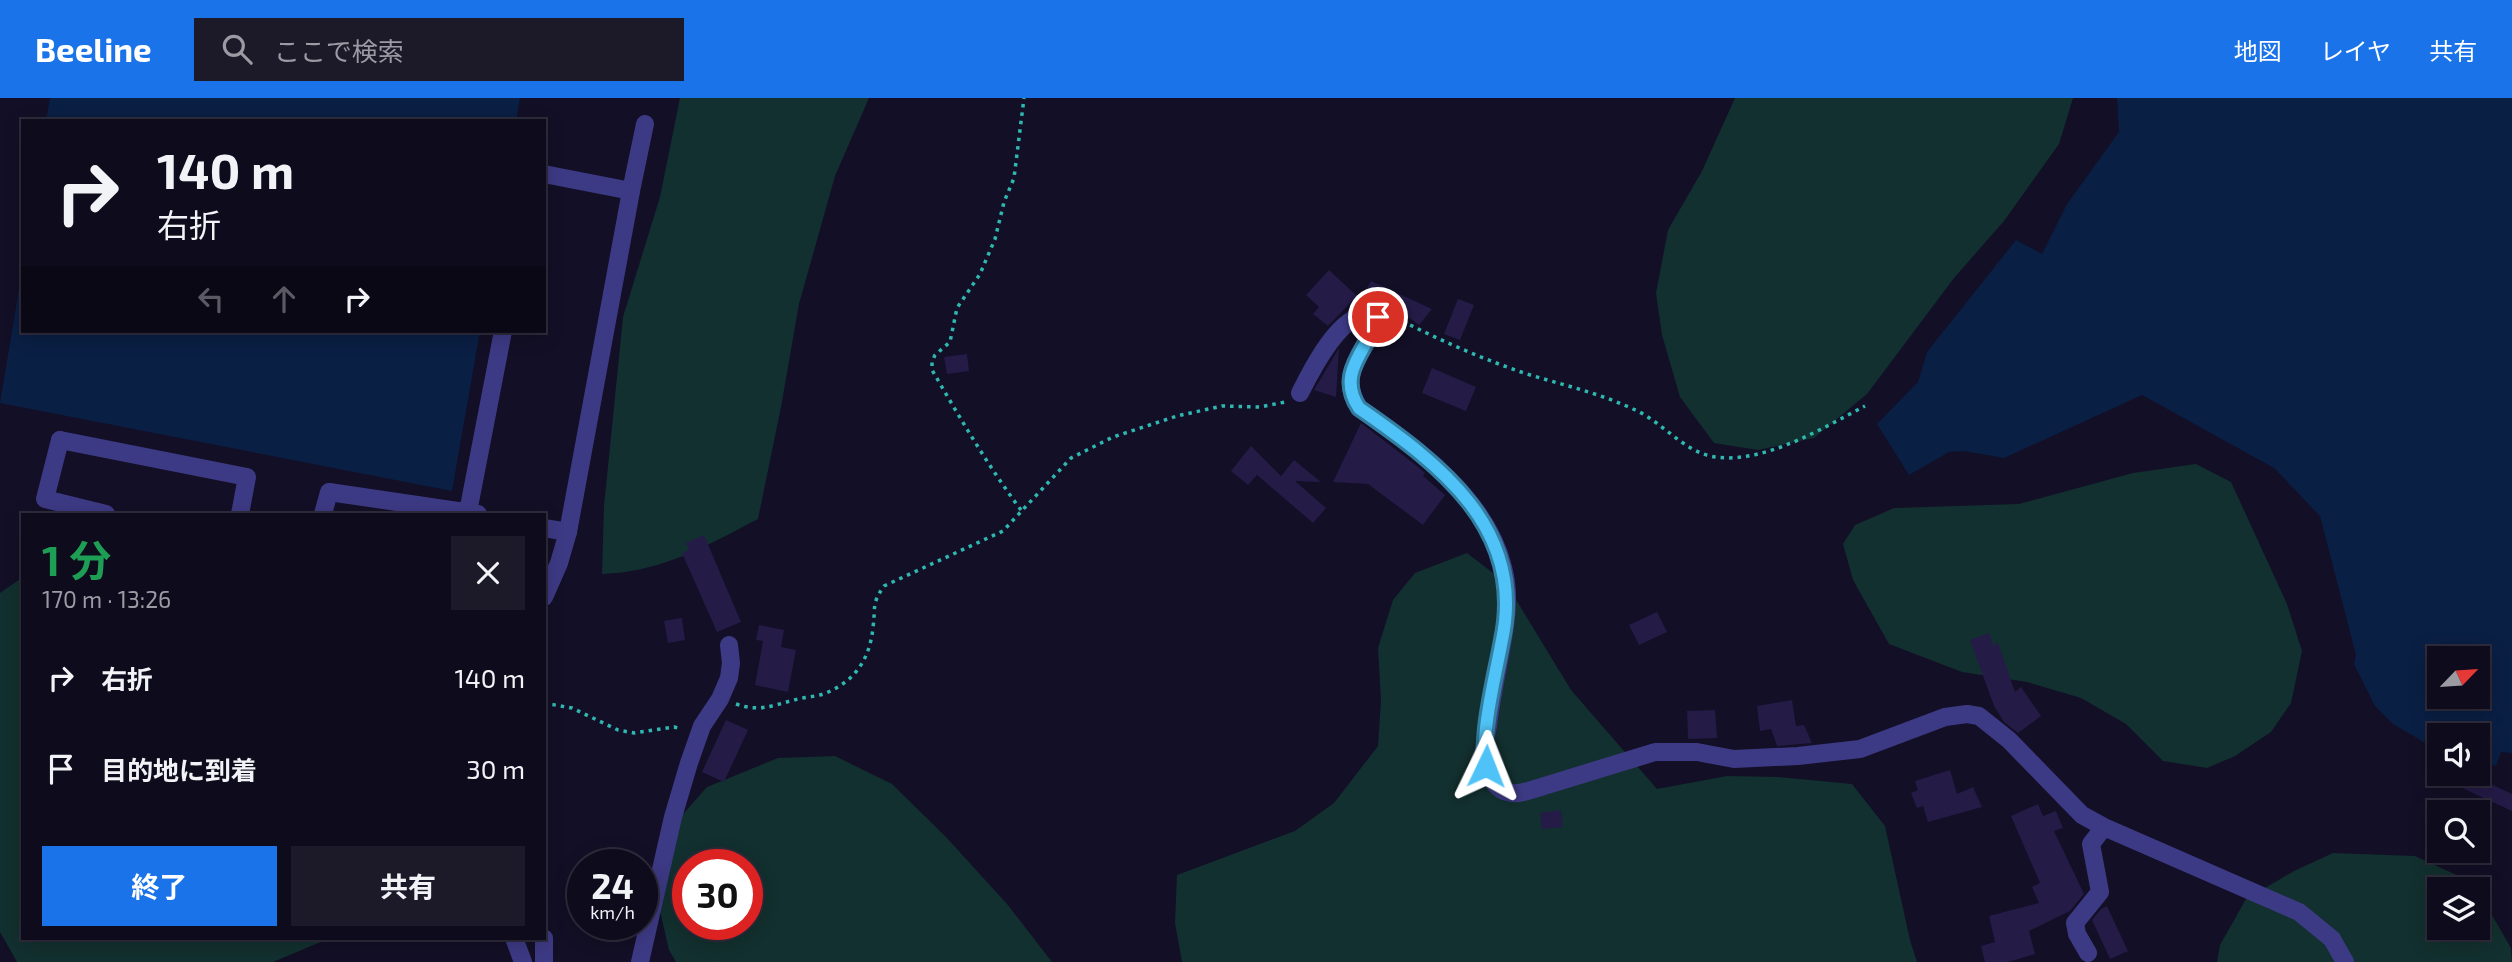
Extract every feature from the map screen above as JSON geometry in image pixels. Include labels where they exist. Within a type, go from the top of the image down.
[{"type":"street","points":[[546,592],[559,563],[568,532],[645,124]]},
{"type":"street","points":[[546,174],[631,191]]},
{"type":"street","points":[[1300,393],[1326,348],[1348,323],[1362,316],[1378,317],[1354,368],[1349,388],[1353,398],[1359,408],[1420,452],[1461,490],[1486,527],[1503,566],[1507,596],[1506,624],[1483,754],[1490,776],[1499,788],[1512,793],[1528,791],[1655,752],[1698,752],[1734,759],[1860,749],[1945,717],[1979,716],[2009,740],[2082,815],[2299,912],[2332,939],[2345,962]]},
{"type":"street","points":[[323,513],[328,492],[473,513],[503,333]]},
{"type":"street","points":[[102,513],[45,499],[60,440],[247,477],[240,513]]},
{"type":"street","points":[[546,528],[568,532]]},
{"type":"street","points":[[640,962],[673,817],[702,726],[720,699],[730,670],[729,645]]},
{"type":"street","points":[[2088,953],[2077,934],[2075,923],[2100,892],[2091,844],[2104,827]]},
{"type":"street","points":[[515,940],[523,962]]},
{"type":"street","points":[[544,940],[544,962]]},
{"type":"path","points":[[1021,510],[965,426],[933,370],[932,362],[935,355],[950,342],[957,308],[980,274],[996,239],[1004,202],[1014,178],[1024,98]]},
{"type":"path","points":[[1378,317],[1404,322],[1475,355],[1609,398],[1645,414],[1688,446],[1714,457],[1734,457],[1770,450],[1812,433],[1865,406]]},
{"type":"path","points":[[720,699],[752,709],[824,694],[849,682],[864,660],[873,628],[874,601],[884,586],[1003,531],[1071,458],[1113,437],[1177,416],[1222,406],[1260,407],[1291,400],[1300,393]]},
{"type":"path","points":[[546,703],[572,708],[618,730],[634,733],[682,728],[696,744]]},
{"type":"green space","points":[[680,98],[869,98],[835,176],[799,304],[758,519],[702,548],[664,563],[602,574],[604,506],[623,317],[660,197]]},
{"type":"green space","points":[[1735,98],[2073,98],[2059,144],[2004,221],[1954,278],[1867,394],[1814,438],[1758,450],[1714,443],[1680,397],[1662,335],[1656,293],[1668,230],[1702,171]]},
{"type":"green space","points":[[2196,464],[2231,482],[2287,604],[2302,651],[2291,703],[2271,732],[2235,756],[2207,768],[2163,761],[2126,724],[2081,698],[2027,682],[1962,672],[1889,644],[1853,580],[1843,544],[1855,525],[1894,508],[2019,504],[2133,473]]},
{"type":"green space","points":[[1467,553],[1506,583],[1571,690],[1657,789],[1727,776],[1778,777],[1852,784],[1885,826],[1917,962],[1182,962],[1175,923],[1177,875],[1295,831],[1334,803],[1378,746],[1381,700],[1378,648],[1393,600],[1415,573]]},
{"type":"green space","points":[[21,578],[21,940],[325,940],[273,962],[17,962],[0,932],[0,593]]},
{"type":"green space","points":[[835,756],[892,784],[946,837],[1007,904],[1052,962],[676,962],[669,950],[658,902],[658,875],[667,832],[707,787],[778,758]]},
{"type":"green space","points":[[2333,853],[2415,856],[2461,877],[2427,877],[2427,940],[2490,940],[2490,912],[2511,948],[2512,962],[2217,962],[2220,945],[2246,899],[2294,871]]},
{"type":"water","points":[[0,98],[520,98],[516,119],[21,119],[21,333],[480,333],[452,491],[0,403]]},
{"type":"water","points":[[2117,98],[2512,98],[2512,753],[2501,752],[2496,766],[2490,764],[2490,723],[2427,723],[2427,744],[2393,724],[2375,706],[2354,664],[2356,655],[2320,516],[2274,468],[2142,395],[2004,458],[1964,451],[1949,452],[1909,475],[1877,424],[1918,382],[1927,352],[2016,240],[2042,254],[2067,204],[2119,132]]},
{"type":"pier","points":[[0,98],[50,98],[46,119],[21,119],[21,277],[0,403]]},
{"type":"building","points":[[1329,270],[1357,296],[1328,326],[1313,314],[1319,307],[1306,295]]},
{"type":"building","points":[[1371,281],[1432,309],[1419,325],[1367,288]]},
{"type":"building","points":[[1458,299],[1474,305],[1460,340],[1444,334]]},
{"type":"building","points":[[1339,348],[1336,397],[1314,390]]},
{"type":"building","points":[[967,354],[969,371],[947,374],[944,357]]},
{"type":"building","points":[[1432,368],[1476,387],[1466,411],[1422,393]]},
{"type":"building","points":[[1361,423],[1417,466],[1425,473],[1423,476],[1445,495],[1423,525],[1368,484],[1333,482]]},
{"type":"building","points":[[1251,446],[1281,476],[1294,460],[1321,482],[1295,481],[1326,508],[1313,523],[1257,475],[1248,485],[1231,471]]},
{"type":"building","points":[[704,535],[741,622],[717,632],[682,553],[689,550],[686,543]]},
{"type":"building","points":[[1657,612],[1667,632],[1639,645],[1629,625]]},
{"type":"building","points":[[682,618],[685,640],[668,643],[664,621]]},
{"type":"building","points":[[759,625],[784,630],[781,647],[796,650],[788,692],[755,685],[763,641],[756,640]]},
{"type":"building","points":[[1989,633],[1993,645],[1998,643],[2015,692],[2021,687],[2041,716],[2018,733],[2004,722],[1994,706],[1970,640]]},
{"type":"building","points":[[1792,700],[1796,726],[1804,725],[1812,743],[1777,746],[1771,729],[1760,731],[1757,706]]},
{"type":"building","points":[[1715,710],[1717,738],[1688,739],[1687,711]]},
{"type":"building","points":[[726,720],[748,730],[724,782],[702,772]]},
{"type":"building","points":[[1950,770],[1957,794],[1973,787],[1982,807],[1928,822],[1923,806],[1917,808],[1911,793],[1918,790],[1915,781]]},
{"type":"building","points":[[2490,784],[2512,794],[2512,811],[2458,786],[2490,786]]},
{"type":"building","points":[[2038,804],[2043,816],[2056,811],[2063,828],[2054,831],[2084,894],[2070,911],[2029,931],[2035,954],[2008,962],[1985,962],[1981,946],[1995,942],[1989,916],[2039,903],[2032,887],[2040,883],[2011,816]]},
{"type":"building","points":[[1561,810],[1563,827],[1542,829],[1540,813]]},
{"type":"building","points":[[2107,906],[2128,951],[2110,959],[2092,920]]},
{"type":"route","points":[[1378,317],[1354,368],[1350,393],[1359,408],[1420,452],[1461,490],[1486,527],[1503,566],[1507,596],[1506,624],[1483,754],[1486,766]]}]
